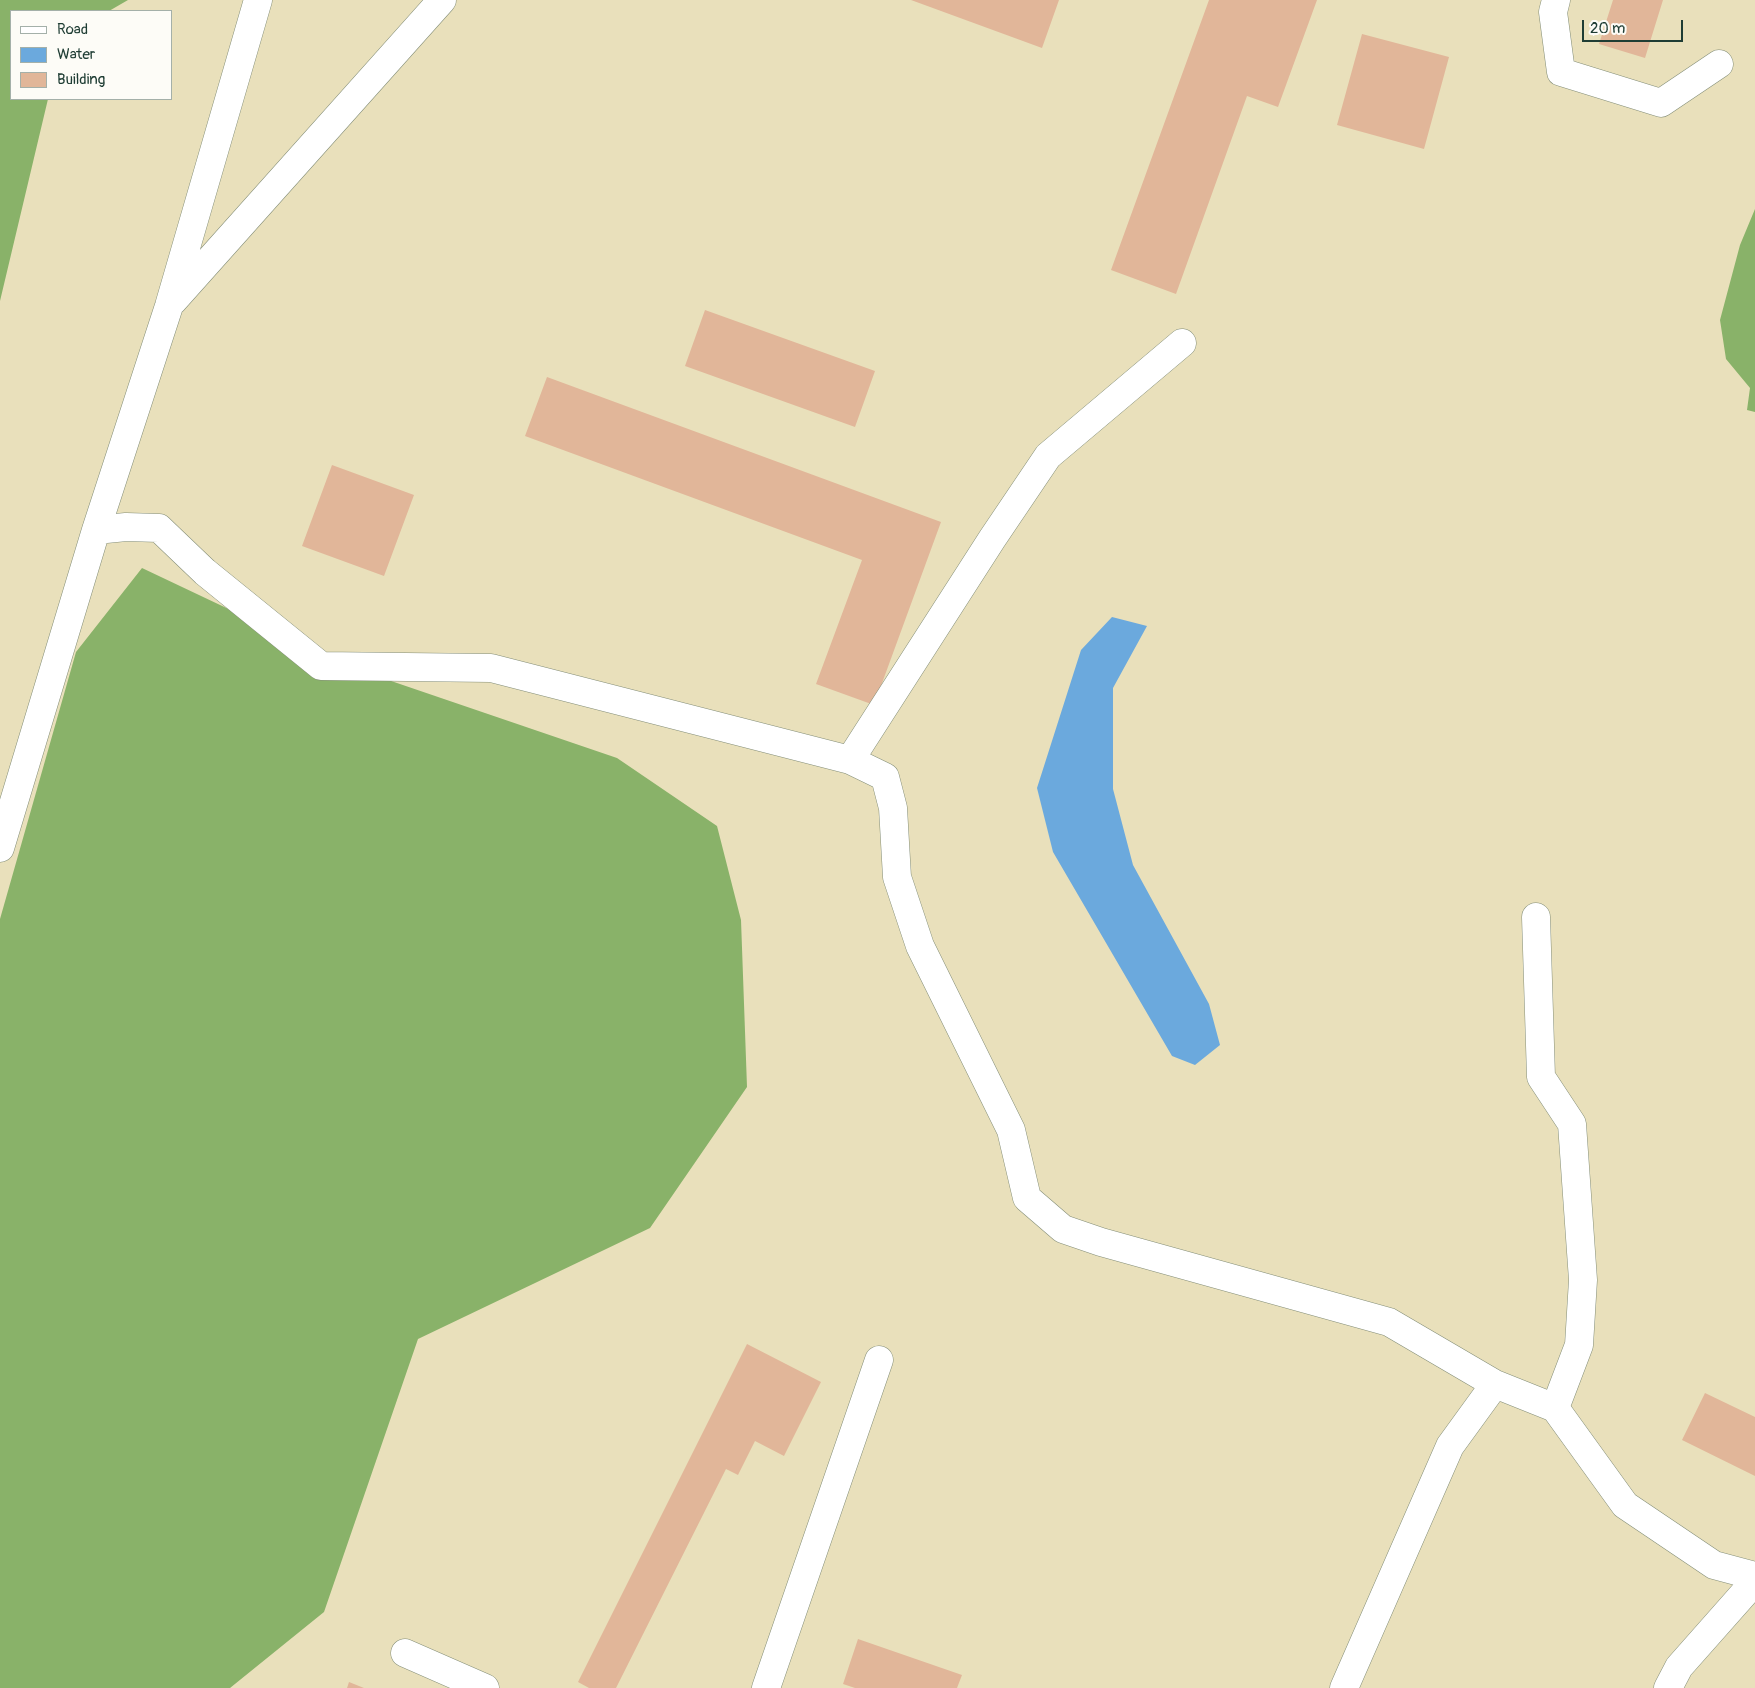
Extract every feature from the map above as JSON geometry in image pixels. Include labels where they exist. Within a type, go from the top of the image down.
[{"type":"street","points":[[0,848],[96,530],[169,306],[258,0]]},
{"type":"street","points":[[169,306],[442,0]]},
{"type":"street","points":[[1556,0],[1553,12],[1561,72],[1661,103],[1719,64]]},
{"type":"street","points":[[850,760],[1048,456],[1182,343]]},
{"type":"street","points":[[96,530],[126,527],[160,528],[205,572],[321,666],[492,668],[850,760],[885,777],[893,808],[897,877],[920,946],[1011,1130],[1027,1198],[1063,1229],[1101,1242],[1389,1322],[1495,1384],[1555,1408],[1625,1505],[1714,1565],[1755,1576]]},
{"type":"street","points":[[1536,917],[1541,1077],[1572,1124],[1583,1280],[1579,1345],[1555,1408]]},
{"type":"street","points":[[766,1688],[879,1360]]},
{"type":"street","points":[[1344,1688],[1450,1446],[1495,1384]]},
{"type":"street","points":[[1668,1688],[1678,1667],[1755,1581]]},
{"type":"street","points":[[405,1653],[485,1688]]},
{"type":"green space","points":[[0,0],[128,0],[111,10],[10,10],[10,100],[48,100],[0,301]]},
{"type":"green space","points":[[1755,209],[1755,412],[1747,410],[1750,388],[1726,359],[1720,320],[1740,245]]},
{"type":"green space","points":[[142,568],[353,668],[617,758],[717,826],[741,920],[747,1087],[650,1228],[418,1339],[324,1612],[230,1688],[0,1688],[0,919],[76,652]]},
{"type":"water","points":[[1112,617],[1147,626],[1113,688],[1113,789],[1133,865],[1209,1004],[1220,1045],[1195,1065],[1172,1056],[1053,852],[1037,788],[1081,650]]},
{"type":"building","points":[[911,0],[1059,0],[1042,48]]},
{"type":"building","points":[[1209,0],[1317,0],[1278,107],[1247,96],[1176,294],[1111,270]]},
{"type":"building","points":[[1613,0],[1663,0],[1645,58],[1599,44]]},
{"type":"building","points":[[1362,34],[1449,57],[1424,149],[1337,125]]},
{"type":"building","points":[[705,310],[875,371],[855,427],[685,366]]},
{"type":"building","points":[[547,377],[941,522],[874,705],[816,684],[862,560],[525,436]]},
{"type":"building","points":[[332,465],[414,495],[384,576],[302,546]]},
{"type":"building","points":[[747,1344],[821,1382],[784,1456],[755,1441],[738,1475],[726,1469],[616,1688],[589,1688],[578,1682]]},
{"type":"building","points":[[1705,1393],[1755,1417],[1755,1476],[1682,1440]]},
{"type":"building","points":[[858,1639],[962,1675],[957,1688],[855,1688],[843,1684]]},
{"type":"building","points":[[349,1682],[364,1688],[347,1688]]}]
